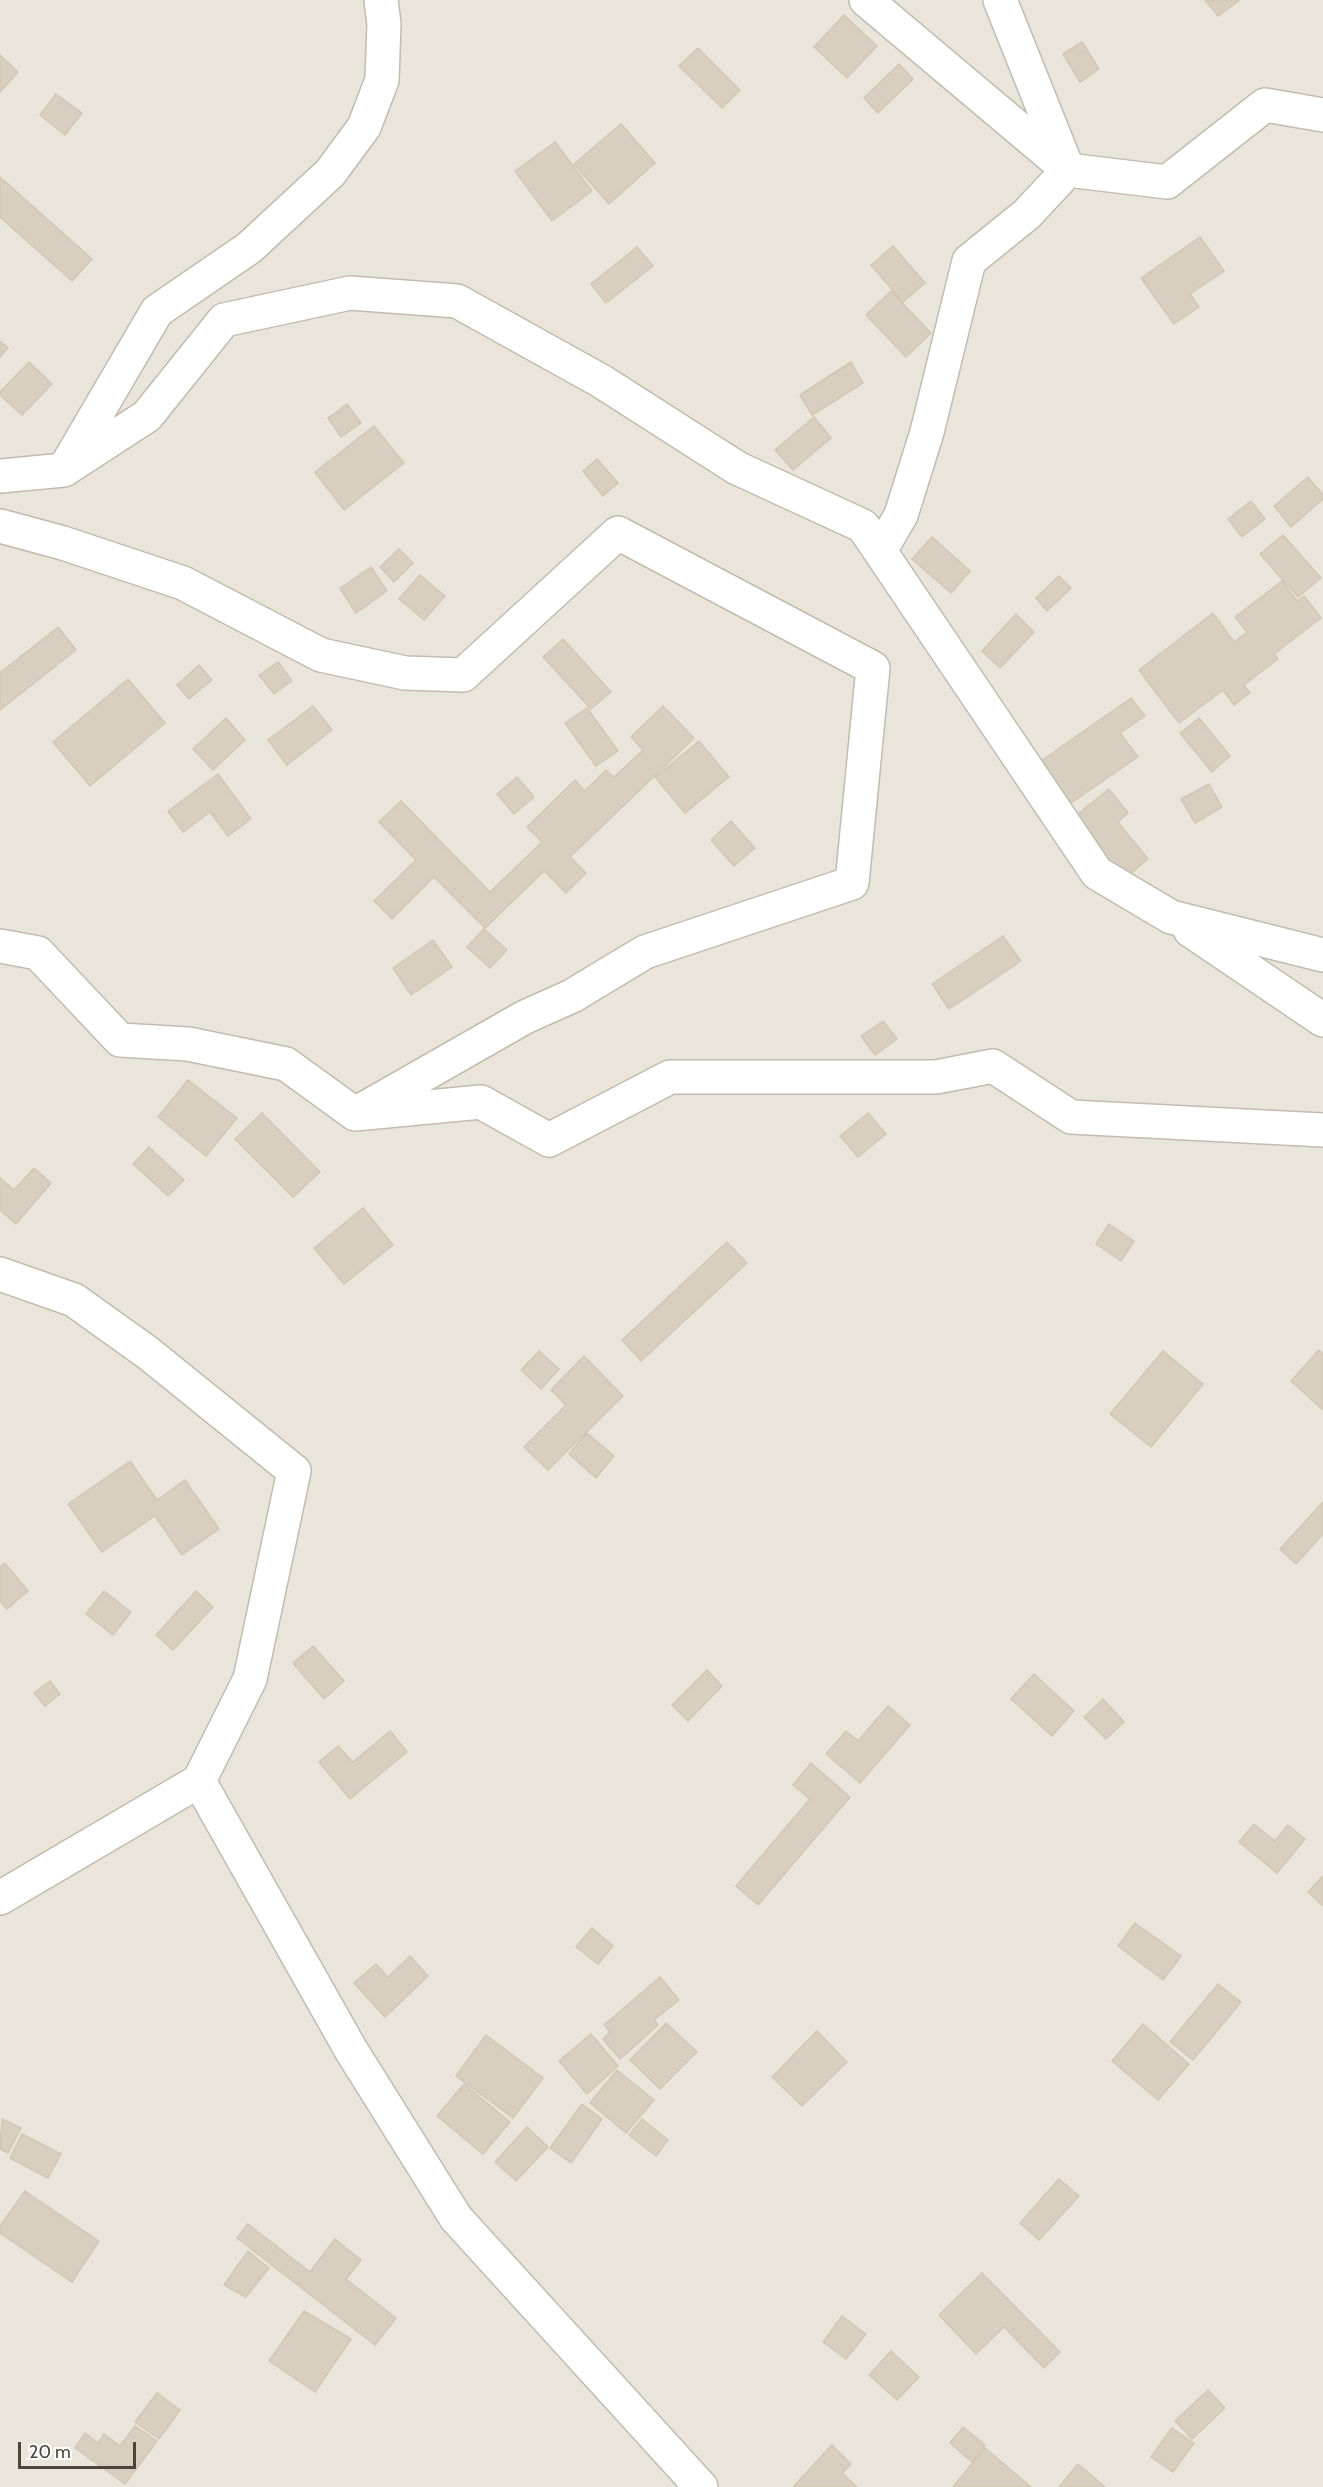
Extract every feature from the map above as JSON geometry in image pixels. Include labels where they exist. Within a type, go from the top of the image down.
[{"type":"street","points":[[64,470],[157,311],[249,248],[330,173],[364,127],[382,80],[384,24],[381,0]]},
{"type":"street","points":[[866,0],[1068,170],[1167,182],[1266,105],[1323,116]]},
{"type":"street","points":[[1000,0],[1068,170]]},
{"type":"street","points":[[880,550],[901,515],[927,432],[969,261],[1027,214],[1068,170]]},
{"type":"street","points":[[0,476],[64,470],[147,416],[224,320],[350,293],[457,301],[601,381],[738,468],[863,526],[1097,873],[1171,917],[1323,1020]]},
{"type":"street","points":[[0,526],[63,543],[183,583],[321,655],[405,673],[463,675],[618,533],[873,668],[852,883],[645,952],[572,996],[525,1017],[355,1114]]},
{"type":"street","points":[[1171,917],[1323,955]]},
{"type":"street","points":[[0,946],[38,953],[120,1040],[188,1044],[286,1064],[355,1114],[481,1102],[549,1140],[670,1077],[936,1077],[993,1066],[1071,1117],[1323,1130]]},
{"type":"street","points":[[0,1274],[74,1300],[148,1353],[294,1471],[250,1679],[198,1781],[0,1898]]},
{"type":"street","points":[[198,1781],[351,2050],[456,2218],[701,2487]]},
{"type":"shaded area","points":[[0,0],[1323,0],[1323,2487],[0,2487]]},
{"type":"building","points":[[1205,0],[1238,0],[1239,1],[1218,16]]},
{"type":"building","points":[[844,15],[877,46],[847,78],[814,47]]},
{"type":"building","points":[[1082,42],[1099,69],[1080,82],[1063,54]]},
{"type":"building","points":[[698,48],[740,90],[722,108],[679,66]]},
{"type":"building","points":[[0,55],[18,72],[0,92]]},
{"type":"building","points":[[899,64],[913,79],[878,113],[864,98]]},
{"type":"building","points":[[56,94],[82,113],[65,135],[40,115]]},
{"type":"building","points":[[621,124],[655,163],[609,204],[574,164]]},
{"type":"building","points":[[555,142],[592,191],[552,221],[515,171]]},
{"type":"building","points":[[0,177],[92,259],[72,281],[0,217]]},
{"type":"building","points":[[1200,237],[1224,271],[1190,294],[1199,307],[1174,324],[1141,278]]},
{"type":"building","points":[[893,246],[925,283],[903,302],[871,265]]},
{"type":"building","points":[[637,247],[653,266],[606,303],[591,284]]},
{"type":"building","points":[[891,291],[931,333],[906,357],[866,315]]},
{"type":"building","points":[[0,341],[8,348],[0,357]]},
{"type":"building","points":[[29,362],[52,384],[22,415],[0,395],[0,392]]},
{"type":"building","points":[[851,362],[863,383],[812,415],[800,395]]},
{"type":"building","points":[[347,404],[361,423],[341,437],[328,418]]},
{"type":"building","points":[[814,417],[831,438],[793,470],[775,450]]},
{"type":"building","points":[[374,426],[404,463],[344,510],[315,472]]},
{"type":"building","points":[[597,459],[618,483],[603,496],[583,471]]},
{"type":"building","points":[[1308,477],[1323,495],[1323,499],[1291,527],[1274,506]]},
{"type":"building","points":[[1251,501],[1265,519],[1242,537],[1228,519]]},
{"type":"building","points":[[1283,535],[1321,578],[1298,597],[1260,554]]},
{"type":"building","points":[[932,537],[970,571],[951,593],[912,559]]},
{"type":"building","points":[[399,549],[413,563],[394,582],[380,567]]},
{"type":"building","points":[[371,567],[387,591],[356,613],[340,588]]},
{"type":"building","points":[[420,575],[445,596],[424,620],[399,599]]},
{"type":"building","points":[[1059,576],[1071,588],[1047,611],[1036,598]]},
{"type":"building","points":[[1282,581],[1297,601],[1304,596],[1321,618],[1274,654],[1278,659],[1244,685],[1250,693],[1234,705],[1223,690],[1179,723],[1139,670],[1213,613],[1234,642],[1247,632],[1235,617]]},
{"type":"building","points":[[1016,614],[1034,632],[1000,668],[982,651]]},
{"type":"building","points":[[58,627],[76,650],[0,710],[0,673]]},
{"type":"building","points":[[563,639],[611,692],[591,709],[543,657]]},
{"type":"building","points":[[278,662],[292,681],[274,694],[259,675]]},
{"type":"building","points":[[199,665],[212,680],[189,699],[177,685]]},
{"type":"building","points":[[128,679],[165,723],[90,786],[53,742]]},
{"type":"building","points":[[1131,698],[1145,716],[1120,733],[1138,757],[1071,803],[1041,761]]},
{"type":"building","points":[[313,706],[332,730],[287,765],[268,740]]},
{"type":"building","points":[[663,706],[694,738],[570,857],[586,873],[566,893],[544,871],[485,928],[434,877],[392,919],[374,901],[416,860],[379,822],[401,801],[490,892],[542,842],[527,827],[575,780],[585,791],[606,770],[614,777],[643,750],[631,737]]},
{"type":"building","points":[[587,708],[618,751],[596,766],[565,723]]},
{"type":"building","points":[[226,718],[245,740],[213,770],[193,749]]},
{"type":"building","points":[[1199,718],[1230,756],[1212,772],[1180,733]]},
{"type":"building","points":[[699,741],[729,777],[685,813],[655,777]]},
{"type":"building","points":[[218,774],[251,819],[228,836],[210,812],[183,832],[168,811]]},
{"type":"building","points":[[517,777],[534,797],[514,814],[497,794]]},
{"type":"building","points":[[1209,784],[1222,807],[1195,823],[1181,799]]},
{"type":"building","points":[[1109,789],[1128,813],[1118,822],[1148,859],[1124,879],[1074,817]]},
{"type":"building","points":[[731,821],[755,848],[734,866],[711,840]]},
{"type":"building","points":[[484,929],[507,950],[490,968],[467,947]]},
{"type":"building","points":[[1003,936],[1021,961],[949,1009],[932,984]]},
{"type":"building","points":[[433,940],[452,967],[411,995],[393,968]]},
{"type":"building","points":[[883,1021],[897,1039],[875,1055],[861,1036]]},
{"type":"building","points":[[188,1080],[237,1118],[206,1156],[158,1117]]},
{"type":"building","points":[[262,1113],[320,1172],[293,1197],[235,1139]]},
{"type":"building","points":[[868,1113],[886,1134],[858,1157],[840,1136]]},
{"type":"building","points":[[149,1147],[184,1180],[168,1196],[133,1164]]},
{"type":"building","points":[[34,1168],[51,1183],[16,1224],[0,1210],[0,1178],[14,1190]]},
{"type":"building","points":[[363,1208],[393,1245],[344,1284],[314,1248]]},
{"type":"building","points":[[1109,1224],[1134,1241],[1121,1261],[1096,1244]]},
{"type":"building","points":[[727,1242],[747,1263],[641,1361],[622,1340]]},
{"type":"building","points":[[1319,1350],[1323,1354],[1323,1410],[1291,1381]]},
{"type":"building","points":[[539,1351],[559,1369],[541,1389],[521,1370]]},
{"type":"building","points":[[1163,1351],[1203,1384],[1151,1447],[1110,1414]]},
{"type":"building","points":[[584,1356],[623,1396],[548,1470],[524,1447],[566,1405],[551,1390]]},
{"type":"building","points":[[587,1433],[614,1456],[596,1478],[569,1454]]},
{"type":"building","points":[[130,1461],[157,1500],[185,1480],[219,1529],[182,1555],[155,1516],[102,1552],[68,1504]]},
{"type":"building","points":[[1323,1502],[1323,1534],[1296,1564],[1280,1549]]},
{"type":"building","points":[[5,1563],[28,1591],[7,1609],[0,1601],[0,1567]]},
{"type":"building","points":[[104,1591],[131,1612],[113,1635],[86,1614]]},
{"type":"building","points":[[196,1591],[213,1607],[173,1650],[156,1635]]},
{"type":"building","points":[[313,1646],[344,1681],[324,1699],[293,1663]]},
{"type":"building","points":[[707,1670],[722,1686],[688,1721],[672,1705]]},
{"type":"building","points":[[1034,1674],[1074,1711],[1052,1736],[1011,1699]]},
{"type":"building","points":[[50,1681],[60,1694],[45,1706],[34,1693]]},
{"type":"building","points":[[1103,1699],[1124,1722],[1106,1739],[1084,1717]]},
{"type":"building","points":[[888,1706],[910,1725],[860,1783],[826,1754],[846,1731],[858,1741]]},
{"type":"building","points":[[390,1731],[407,1752],[350,1799],[319,1762],[338,1746],[353,1762]]},
{"type":"building","points":[[811,1763],[850,1797],[758,1905],[736,1886],[810,1799],[793,1785]]},
{"type":"building","points":[[1254,1824],[1275,1841],[1288,1825],[1305,1839],[1277,1873],[1239,1842]]},
{"type":"building","points":[[1323,1876],[1323,1906],[1308,1892]]},
{"type":"building","points":[[1135,1923],[1181,1956],[1163,1980],[1118,1946]]},
{"type":"building","points":[[592,1928],[613,1946],[598,1964],[576,1947]]},
{"type":"building","points":[[410,1956],[428,1976],[385,2017],[354,1983],[376,1964],[388,1977]]},
{"type":"building","points":[[660,1977],[679,2000],[654,2020],[658,2025],[620,2059],[603,2039],[610,2032],[604,2025]]},
{"type":"building","points":[[1218,1984],[1241,2002],[1193,2060],[1170,2042]]},
{"type":"building","points":[[666,2023],[697,2052],[660,2089],[630,2060]]},
{"type":"building","points":[[1143,2024],[1189,2064],[1158,2100],[1112,2061]]},
{"type":"building","points":[[817,2031],[847,2062],[802,2106],[772,2077]]},
{"type":"building","points":[[591,2034],[618,2066],[587,2094],[559,2061]]},
{"type":"building","points":[[486,2035],[543,2078],[513,2118],[456,2076]]},
{"type":"building","points":[[617,2070],[654,2100],[626,2133],[590,2103]]},
{"type":"building","points":[[464,2084],[510,2122],[483,2154],[437,2116]]},
{"type":"building","points":[[582,2104],[602,2119],[571,2163],[550,2148]]},
{"type":"building","points":[[2,2119],[21,2128],[8,2153],[0,2149]]},
{"type":"building","points":[[642,2119],[668,2140],[656,2156],[629,2135]]},
{"type":"building","points":[[527,2127],[548,2147],[516,2181],[495,2162]]},
{"type":"building","points":[[22,2134],[61,2154],[48,2178],[10,2158]]},
{"type":"building","points":[[1059,2179],[1079,2196],[1039,2240],[1020,2223]]},
{"type":"building","points":[[25,2191],[99,2241],[72,2282],[0,2233],[0,2226]]},
{"type":"building","points":[[248,2224],[310,2272],[335,2239],[361,2260],[346,2279],[396,2318],[375,2345],[237,2238]]},
{"type":"building","points":[[248,2251],[269,2268],[246,2297],[224,2285]]},
{"type":"building","points":[[982,2273],[1060,2352],[1044,2368],[1004,2327],[976,2354],[939,2315]]},
{"type":"building","points":[[304,2311],[351,2339],[315,2392],[269,2361]]},
{"type":"building","points":[[842,2316],[866,2334],[846,2359],[823,2342]]},
{"type":"building","points":[[891,2351],[919,2377],[897,2400],[869,2375]]},
{"type":"building","points":[[1208,2390],[1225,2408],[1192,2439],[1175,2421]]},
{"type":"building","points":[[157,2393],[180,2410],[159,2439],[135,2422]]},
{"type":"building","points":[[135,2426],[157,2441],[125,2484],[75,2448],[85,2433],[98,2443],[104,2434],[120,2446]]},
{"type":"building","points":[[963,2427],[985,2445],[972,2462],[950,2443]]},
{"type":"building","points":[[1172,2428],[1194,2443],[1173,2472],[1151,2457]]},
{"type":"building","points":[[832,2445],[851,2464],[842,2473],[857,2487],[793,2487]]},
{"type":"building","points":[[985,2448],[1031,2487],[953,2487]]},
{"type":"building","points":[[1078,2464],[1105,2487],[1059,2487]]}]
